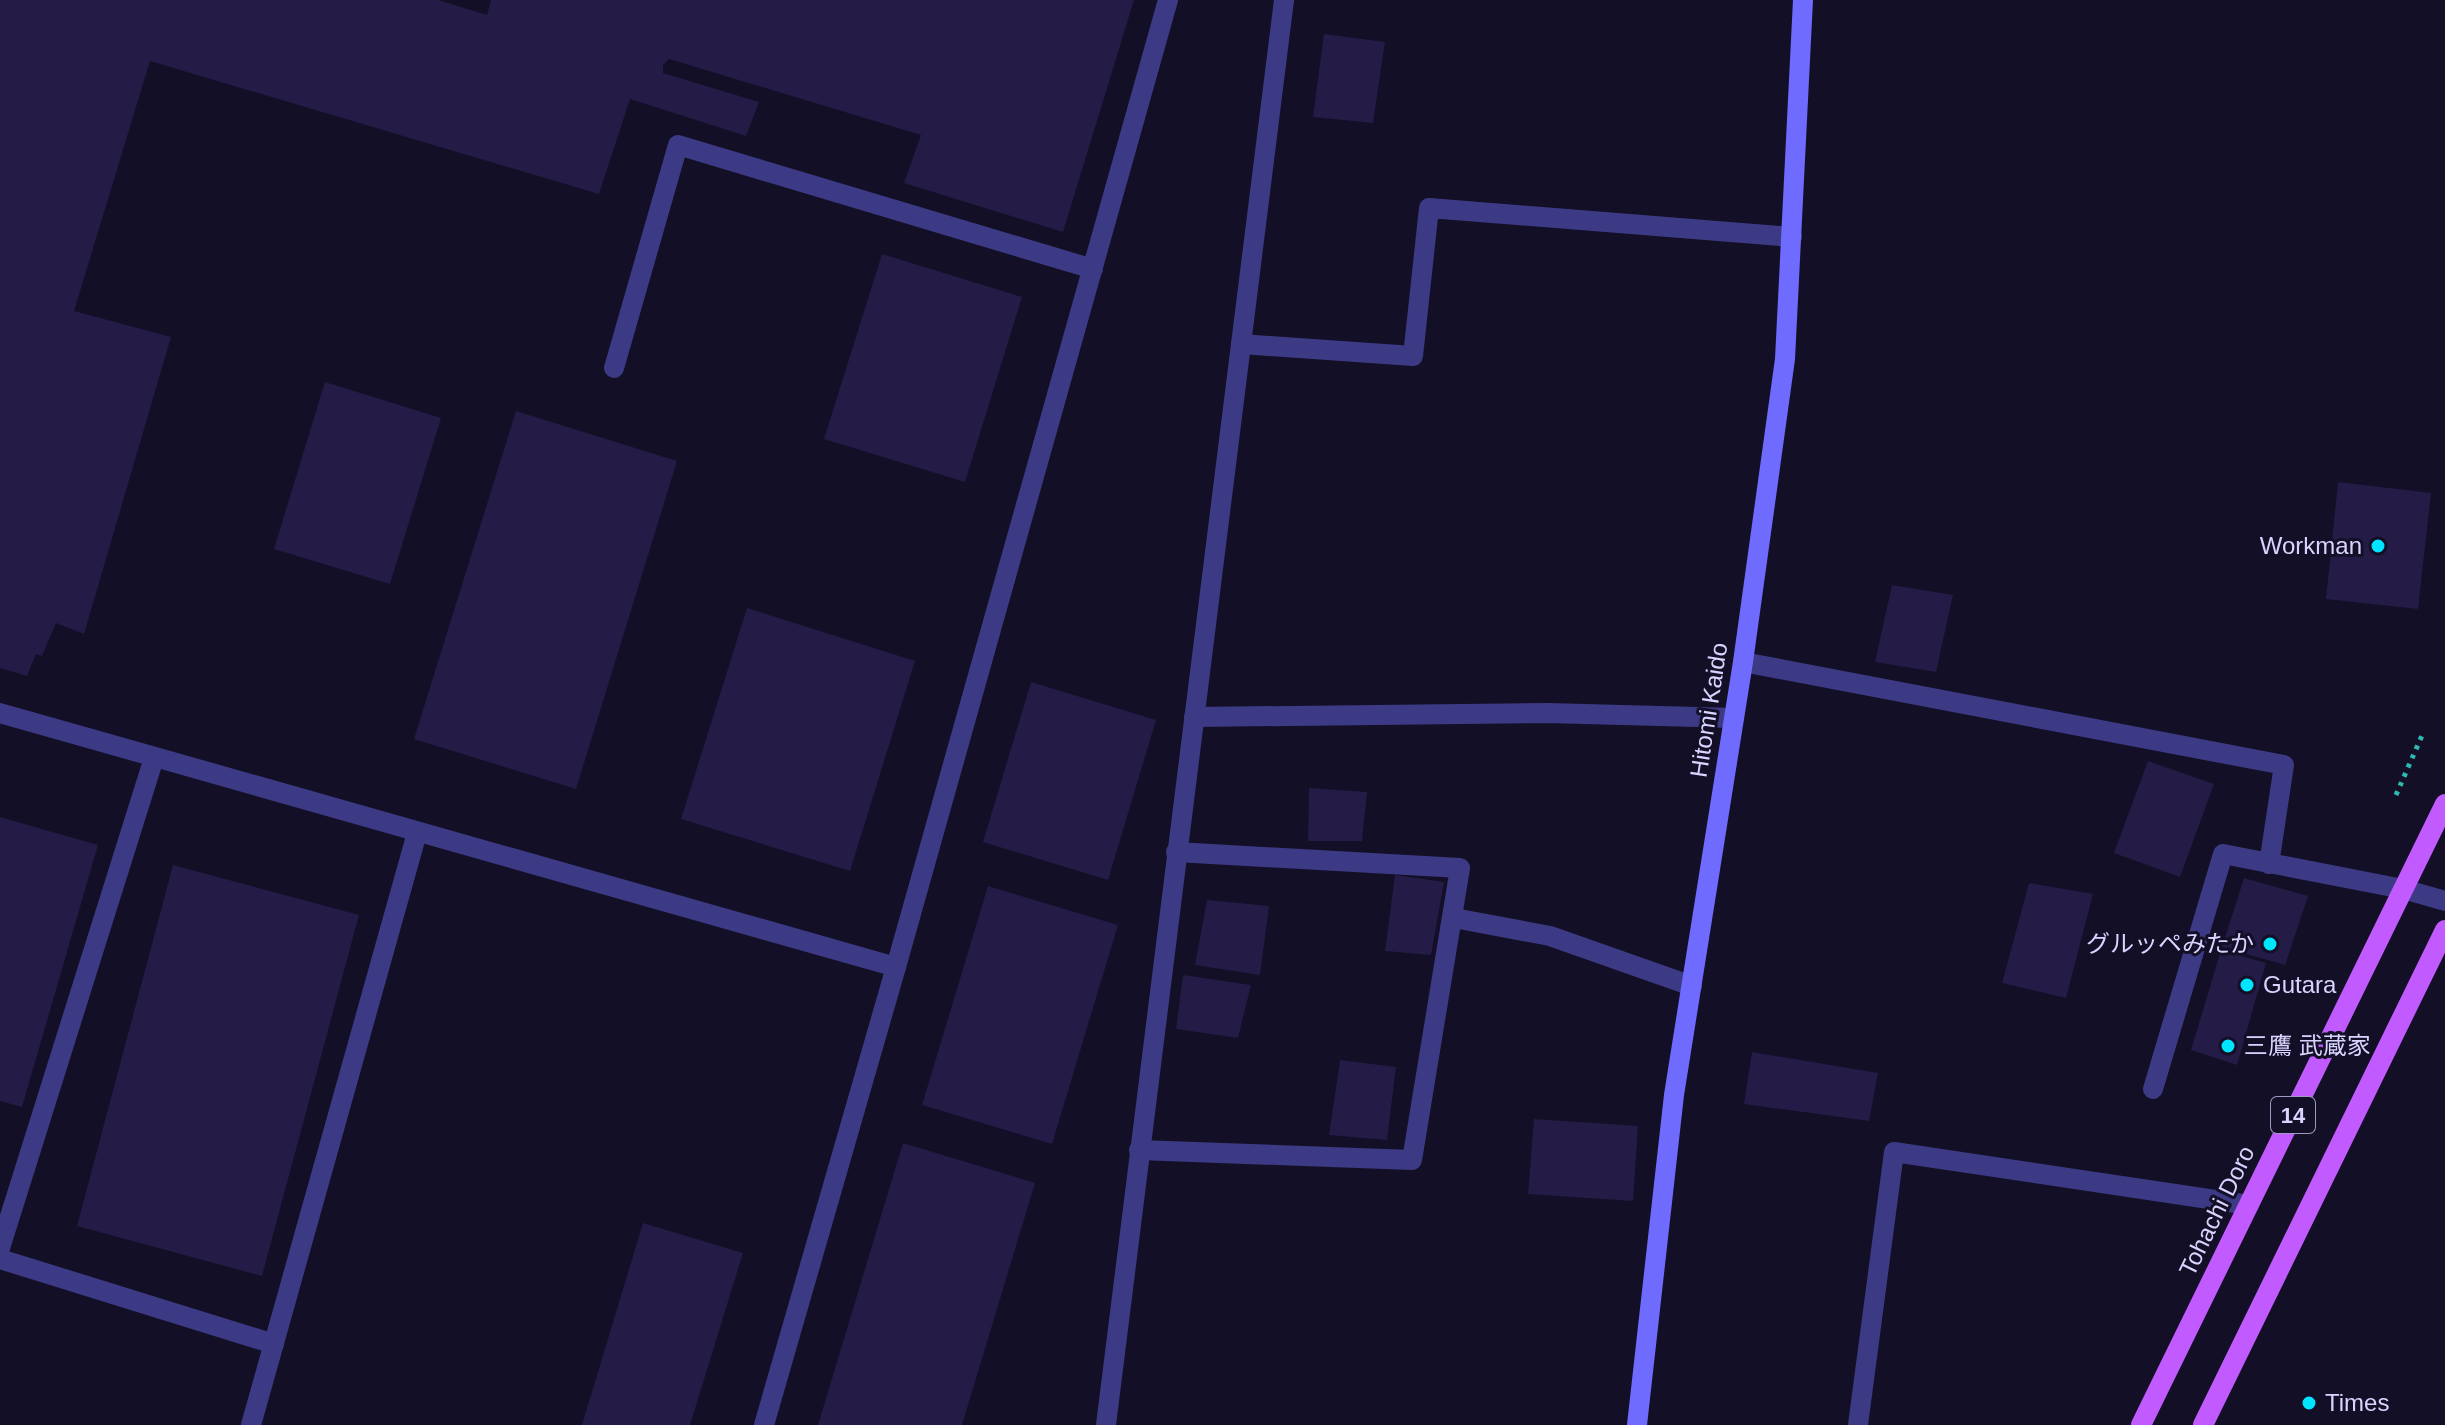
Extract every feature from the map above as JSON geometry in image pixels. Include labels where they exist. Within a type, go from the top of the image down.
[{"type":"main road","name":"Hitomi Kaido","points":[[1637,1425],[1674,1095],[1743,662],[1785,359],[1803,0]]},
{"type":"main road","name":"Tohachi Doro","points":[[2141,1425],[2445,804]]},
{"type":"main road","name":"14","points":[[2203,1425],[2445,930]]},
{"type":"street","points":[[764,1425],[1168,0]]},
{"type":"street","points":[[1106,1425],[1284,0]]},
{"type":"street","points":[[614,368],[678,145],[1093,269]]},
{"type":"street","points":[[1241,344],[1413,356],[1429,208],[1792,237]]},
{"type":"street","points":[[1743,662],[2284,765],[2269,864]]},
{"type":"street","points":[[0,713],[896,967]]},
{"type":"street","points":[[1194,717],[1547,713],[1734,718]]},
{"type":"street","points":[[0,1248],[154,758]]},
{"type":"street","points":[[251,1425],[417,833]]},
{"type":"street","points":[[1139,1150],[1412,1160],[1460,868],[1176,852]]},
{"type":"street","points":[[2153,1089],[2223,854],[2403,889],[2445,901]]},
{"type":"street","points":[[1454,918],[1550,936],[1692,986]]},
{"type":"street","points":[[1858,1425],[1894,1152],[2249,1205]]},
{"type":"street","points":[[0,1259],[274,1344]]},
{"type":"path","points":[[2396,795],[2424,731]]},
{"type":"building","points":[[0,0],[438,0],[487,15],[491,0],[1134,0],[1063,232],[904,183],[921,135],[669,59],[663,65],[663,73],[759,102],[746,136],[630,99],[599,194],[150,61],[74,311],[171,337],[84,634],[56,623],[42,656],[36,654],[27,676],[0,668]]},
{"type":"building","points":[[1324,34],[1385,42],[1373,123],[1313,117]]},
{"type":"building","points":[[882,254],[1022,297],[965,482],[824,439]]},
{"type":"building","points":[[325,382],[441,418],[390,584],[274,549]]},
{"type":"building","points":[[516,411],[677,461],[576,789],[414,739]]},
{"type":"building","name":"Workman","points":[[2338,482],[2431,493],[2418,609],[2326,599]]},
{"type":"building","points":[[1892,585],[1953,595],[1936,672],[1875,662]]},
{"type":"building","points":[[747,608],[915,661],[850,871],[681,819]]},
{"type":"building","points":[[1031,682],[1156,720],[1108,880],[983,842]]},
{"type":"building","points":[[2148,761],[2214,784],[2180,877],[2114,853]]},
{"type":"building","points":[[1309,788],[1367,792],[1362,841],[1308,841]]},
{"type":"building","points":[[0,817],[98,845],[22,1107],[0,1101]]},
{"type":"building","points":[[173,865],[359,915],[262,1276],[77,1226]]},
{"type":"building","points":[[1395,875],[1444,882],[1431,955],[1385,951]]},
{"type":"building","points":[[2244,878],[2308,896],[2285,965],[2222,947]]},
{"type":"building","points":[[2029,883],[2093,894],[2066,998],[2002,983]]},
{"type":"building","points":[[988,886],[1118,925],[1052,1144],[922,1105]]},
{"type":"building","points":[[1207,900],[1269,906],[1260,975],[1195,965]]},
{"type":"building","points":[[2221,950],[2266,963],[2237,1065],[2191,1050]]},
{"type":"building","points":[[1183,975],[1251,985],[1238,1038],[1176,1029]]},
{"type":"building","points":[[1752,1052],[1878,1073],[1869,1121],[1744,1104]]},
{"type":"building","points":[[1340,1060],[1396,1067],[1387,1140],[1329,1135]]},
{"type":"building","points":[[1534,1119],[1638,1126],[1633,1201],[1528,1194]]},
{"type":"building","points":[[903,1143],[1035,1183],[962,1425],[818,1425]]},
{"type":"building","points":[[643,1223],[743,1253],[690,1425],[582,1425]]},
{"type":"place","name":"Workman","points":[[2378,546]]},
{"type":"place","name":"グルッペみたか","points":[[2270,944]]},
{"type":"place","name":"Gutara","points":[[2247,985]]},
{"type":"place","name":"三鷹 武蔵家","points":[[2228,1046]]},
{"type":"place","name":"Times","points":[[2309,1403]]}]
